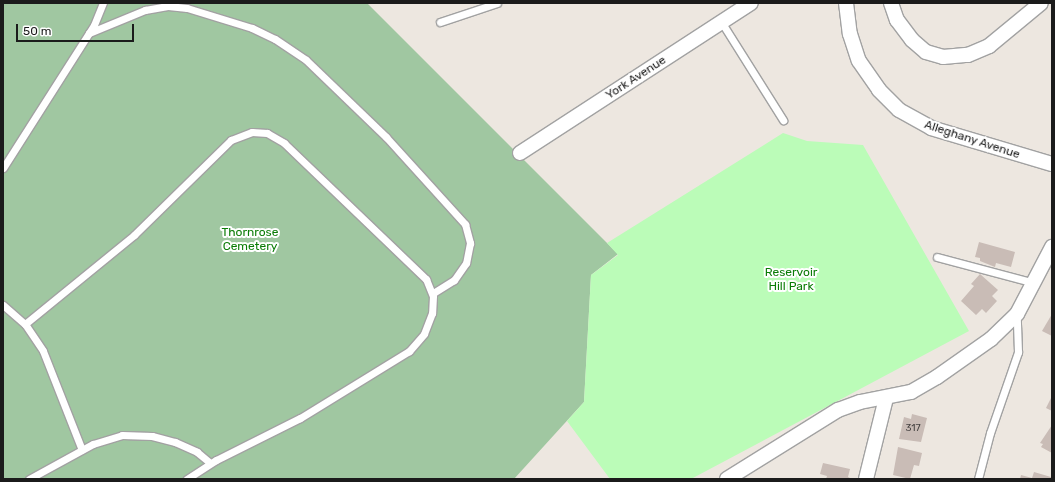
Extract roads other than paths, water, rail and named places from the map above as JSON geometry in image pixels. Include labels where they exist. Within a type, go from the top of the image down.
[{"type":"street","name":"York Avenue","points":[[520,153],[751,3]]},
{"type":"street","name":"Alleghany Avenue","points":[[846,3],[850,34],[859,61],[879,90],[898,110],[931,128],[1052,164]]},
{"type":"street","points":[[891,3],[897,20],[912,40],[926,52],[943,57],[968,55],[989,46],[1041,3]]},
{"type":"street","points":[[727,479],[838,410],[860,402],[911,392],[937,377],[992,339],[1017,314],[1035,283],[1052,247]]},
{"type":"street","points":[[866,479],[886,398]]},
{"type":"lane","points":[[3,168],[89,33],[103,3]]},
{"type":"lane","points":[[440,22],[497,3]]},
{"type":"lane","points":[[89,33],[145,10],[176,6],[195,9],[252,28],[301,57],[386,138],[442,196],[465,224],[470,243],[466,263],[454,280],[433,293]]},
{"type":"lane","points":[[722,23],[783,120]]},
{"type":"lane","points":[[25,324],[134,236],[227,143],[238,136],[252,132],[267,133],[284,143],[424,278],[433,293],[433,307],[429,325],[409,351],[300,418],[210,463],[187,479]]},
{"type":"lane","points":[[937,258],[1035,283]]},
{"type":"lane","points":[[3,305],[25,324],[43,351],[82,450]]},
{"type":"lane","points":[[978,479],[990,433],[1018,352],[1017,314]]},
{"type":"lane","points":[[29,479],[82,450],[111,437],[152,436],[187,446],[210,463]]},
{"type":"park label","name":"Thornrose Cemetery","points":[[250,240]]},
{"type":"park label","name":"Reservoir Hill Park","points":[[791,280]]}]
